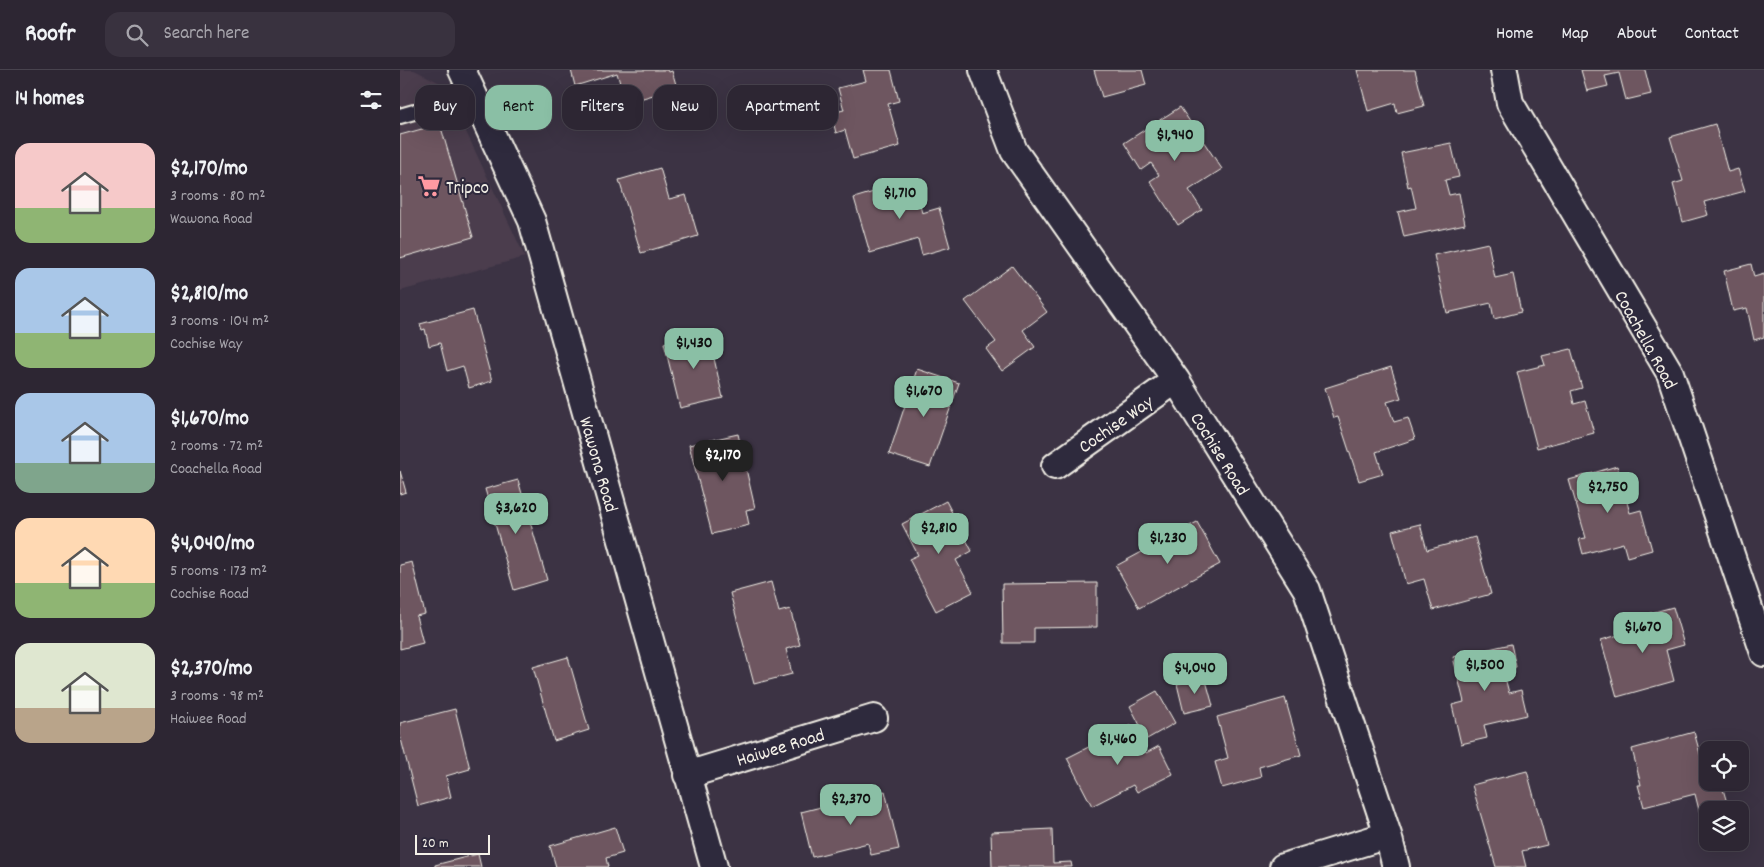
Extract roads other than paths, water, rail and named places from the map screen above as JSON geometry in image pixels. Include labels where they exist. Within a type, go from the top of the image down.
[{"type":"street","name":"Wawona Road","points":[[462,70],[532,220],[714,867]]},
{"type":"street","name":"Cochise Road","points":[[983,70],[1014,151],[1176,380],[1307,590],[1388,835],[1396,867]]},
{"type":"street","name":"Coachella Road","points":[[1504,70],[1510,103],[1670,372],[1764,653]]},
{"type":"street","name":"Cochise Way","points":[[1054,466],[1176,380]]},
{"type":"street","name":"Haiwee Road","points":[[687,775],[874,718]]},
{"type":"street","points":[[1283,867],[1388,835]]},
{"type":"lane","points":[[400,116],[414,112]]},
{"type":"place","name":"Tripco","points":[[429,186]]}]
